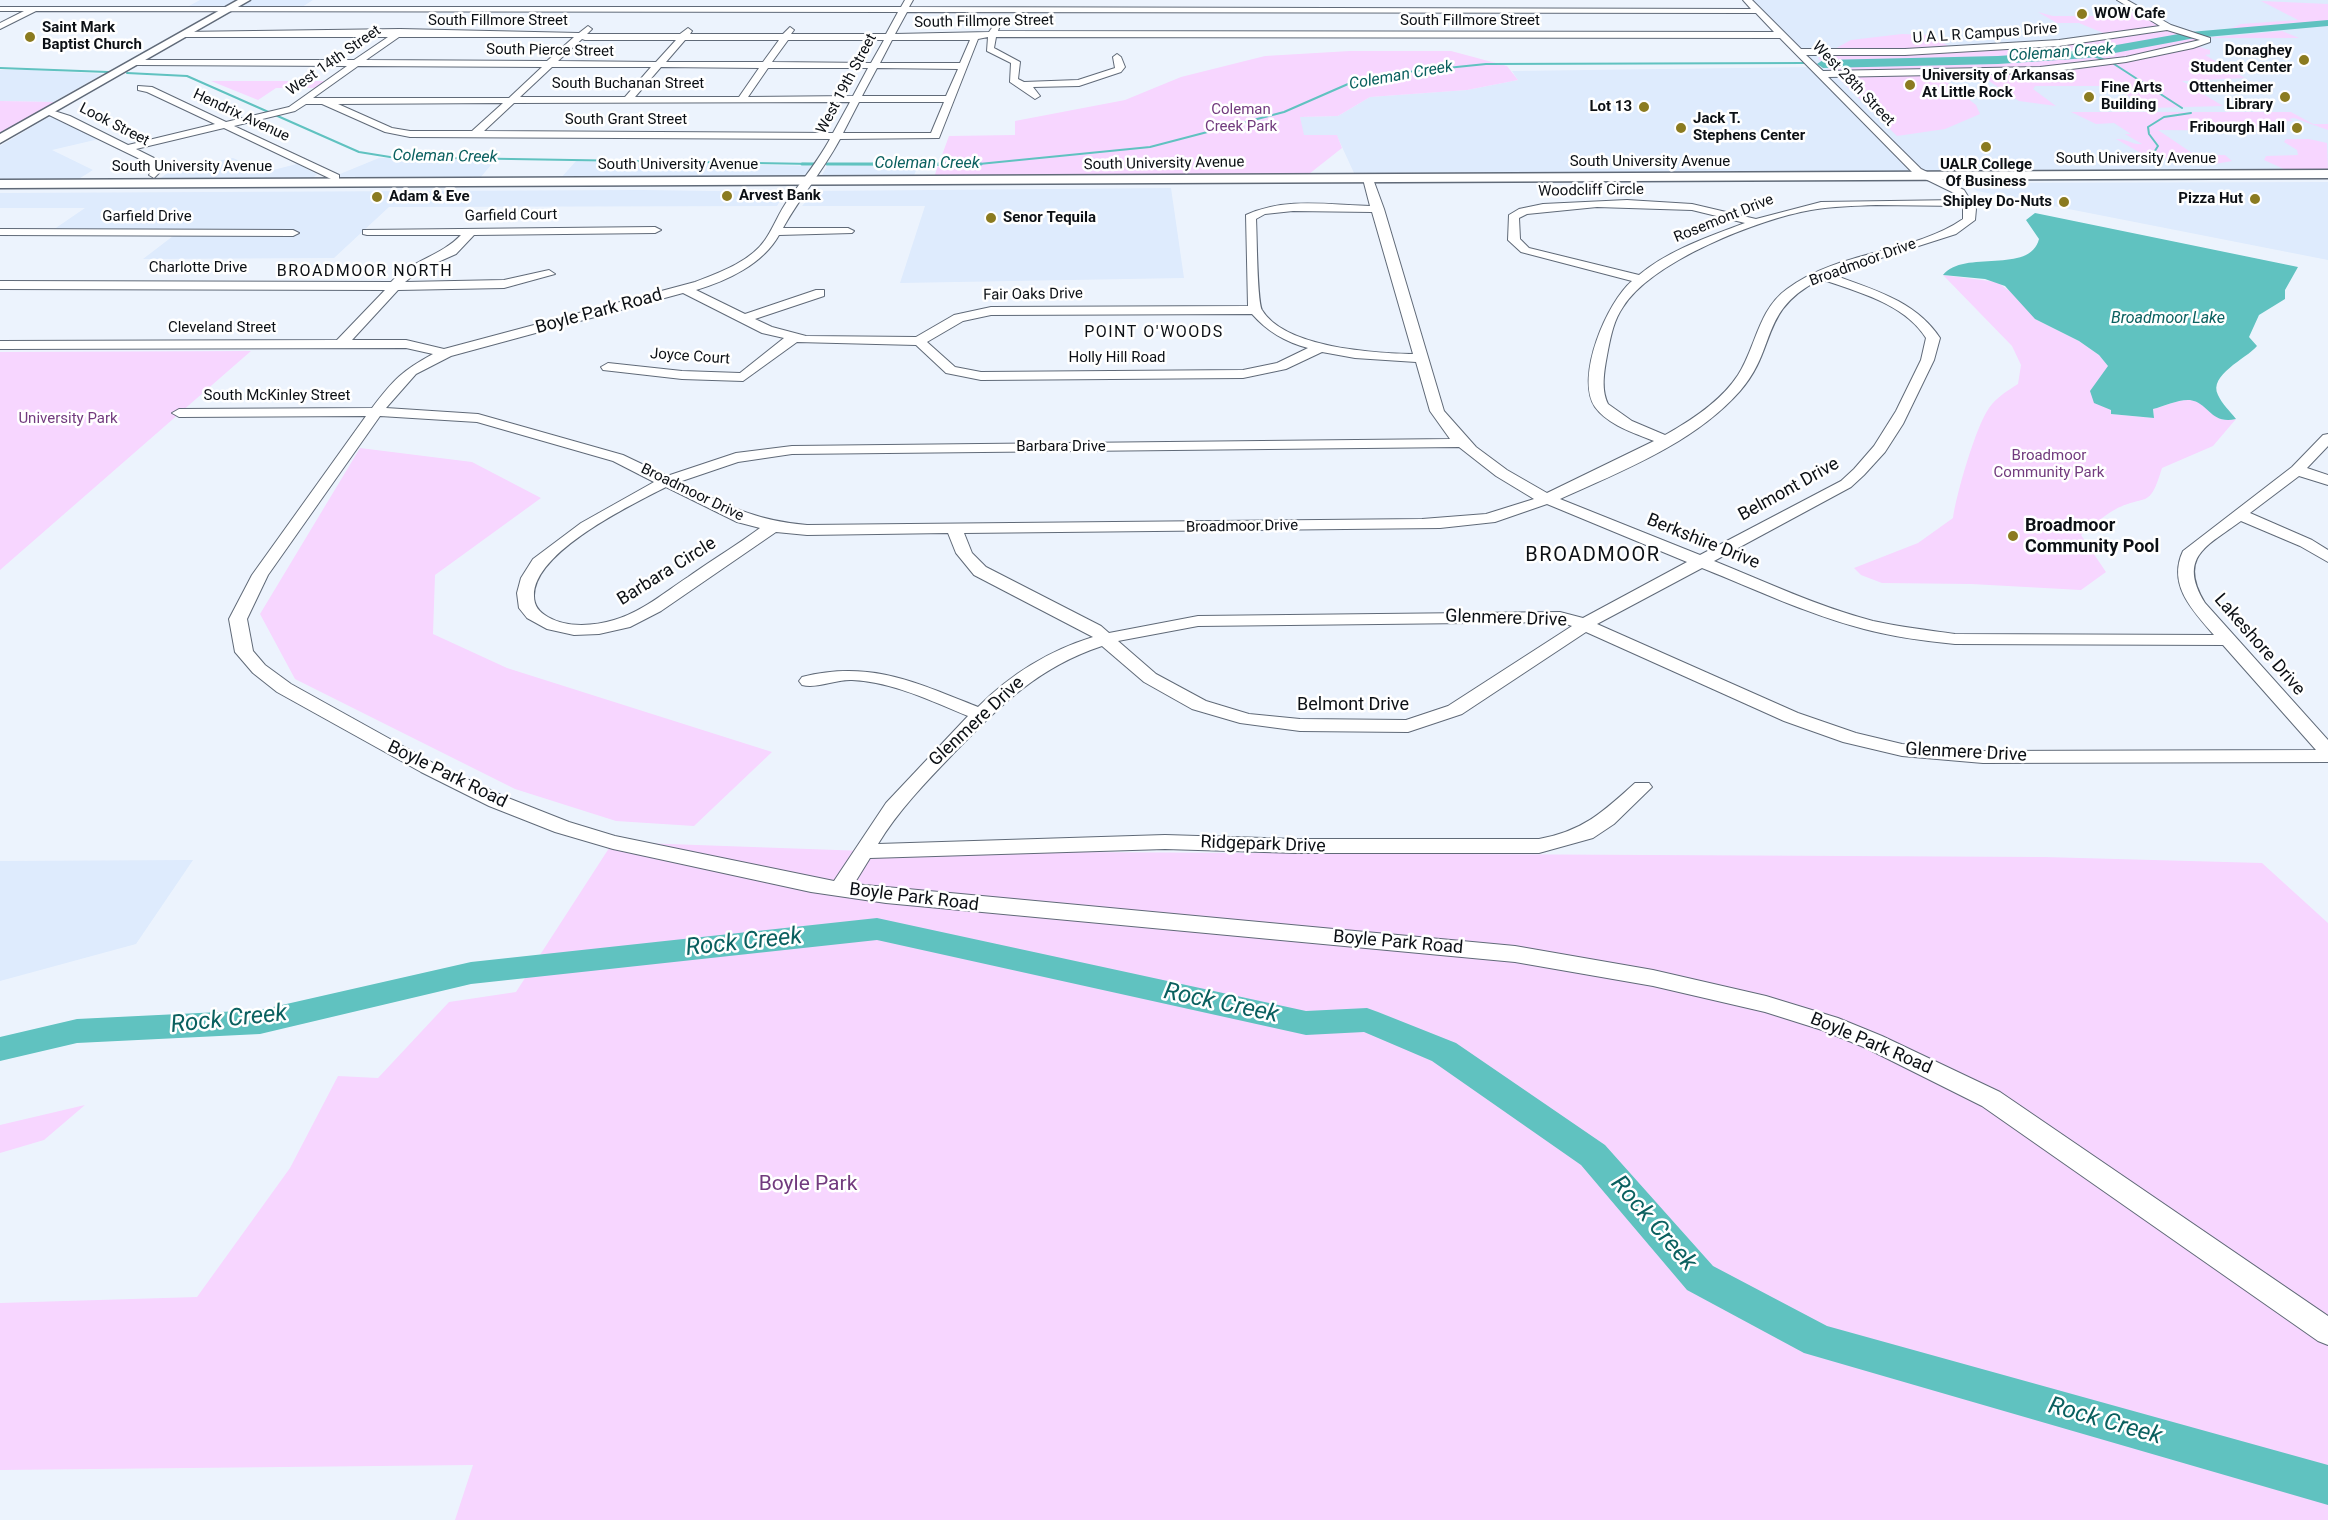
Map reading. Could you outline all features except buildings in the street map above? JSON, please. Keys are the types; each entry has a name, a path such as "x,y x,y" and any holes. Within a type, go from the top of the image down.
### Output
{"main road":[{"path":"0,139 245,0"},
{"name":"South University Avenue","path":"0,190 2328,174"},
{"name":"South University Avenue","path":"1936,178 2328,179"},
{"name":"South University Avenue","path":"0,184 808,184"}],"street":[{"path":"0,26 56,0"},
{"path":"134,9 150,0"},
{"path":"291,34 344,0"},
{"name":"West 14th Street","path":"127,148 269,115 306,101 444,0"},
{"path":"474,135 546,65 561,56 579,36 620,0"},
{"path":"628,99 716,0"},
{"path":"742,99 811,0"},
{"name":"West 19th Street","path":"808,184 909,0"},
{"path":"1005,0 992,38 993,52 1016,62 1013,80 1035,96"},
{"path":"1098,34 1103,0"},
{"path":"1202,0 1204,34"},
{"path":"1296,0 1298,10"},
{"path":"1394,0 1407,35"},
{"path":"1491,0 1511,35"},
{"path":"1588,0 1614,35"},
{"path":"1686,0 1719,35"},
{"name":"West 28th Street","path":"1747,0 1802,52 1916,170 1936,178"},
{"path":"1821,74 1989,73 2089,64 2148,55 2207,40 2168,27 2121,0"},
{"path":"0,9 1758,11"},
{"name":"U A L R Campus Drive","path":"1802,52 1905,52 2059,43 2168,27"},
{"name":"South Fillmore Street","path":"185,34 974,39 1098,34 1783,35"},
{"path":"950,99 974,39"},
{"path":"1022,85 1083,82 1118,70 1120,67 1117,57 1127,52"},
{"name":"South Pierce Street","path":"136,62 537,62 546,65 963,66"},
{"name":"Hendrix Avenue","path":"141,88 149,89 225,125 326,176"},
{"name":"South Buchanan Street","path":"306,101 950,99"},
{"name":"South Grant Street","path":"324,101 399,133 935,136 950,99"},
{"name":"Look Street","path":"48,112 61,115 153,163 157,170 154,175"},
{"path":"1936,178 1960,192 1967,203"},
{"name":"Berkshire Drive","path":"1370,181 1437,411 1445,424 1463,443 1526,488 1547,499 1698,561 1836,615 1914,634 1984,640 2229,640"},
{"name":"Boyle Park Road","path":"808,184 792,202 765,248 746,263 686,289 441,354 403,378 376,412 260,575 238,619 244,652 259,669 284,688 369,737 496,801 562,826 690,860 840,889 974,905 1515,954 1653,978 1766,1004 1830,1024 1874,1042 1991,1099 2328,1332"},
{"name":"Rosemont Drive","path":"1666,441 1621,420 1604,409 1598,400 1602,340 1607,323 1622,298 1639,279 1687,250 1796,209 1821,205 1967,203"},
{"name":"Broadmoor Drive","path":"376,412 443,414 501,423 618,458 727,513 774,527 807,530 955,530 1434,524 1496,516 1547,499 1666,441 1707,415 1737,386 1754,360 1765,324 1778,303 1798,286 1821,275 1957,229 1970,218 1971,208 1967,203"},
{"name":"Woodcliff Circle","path":"1639,279 1525,250 1514,240 1513,217 1522,210 1544,205 1667,205 1704,209 1755,223"},
{"path":"1378,209 1278,208 1262,211 1250,217 1255,310 1276,331 1321,347 1421,358"},
{"name":"Garfield Court","path":"367,232 655,230"},
{"path":"776,232 848,231"},
{"name":"Garfield Drive","path":"0,232 294,233"},
{"path":"341,344 396,284 416,267 452,250 470,232"},
{"name":"Charlotte Drive","path":"0,285 396,284 478,286 504,284 549,274"},
{"name":"Belmont Drive","path":"955,530 964,553 981,571 998,582 1095,630 1162,687 1210,709 1266,722 1391,728 1424,723 1455,710 1584,624 1698,561 1846,484 1880,452 1896,429 1930,356 1933,348 1931,334 1912,315 1879,297 1821,275"},
{"path":"686,289 767,330 792,339 919,341"},
{"path":"745,318 820,293"},
{"name":"Fair Oaks Drive","path":"919,341 959,318 991,311 1255,310"},
{"name":"Joyce Court","path":"608,367 682,375 743,377 792,339"},
{"name":"Holly Hill Road","path":"919,341 951,370 981,376 1243,374 1281,366 1321,347"},
{"path":"399,344 487,342"},
{"path":"399,344 409,357 403,378"},
{"name":"Cleveland Street","path":"0,345 399,344 438,351 441,354"},
{"name":"South McKinley Street","path":"179,413 376,412"},
{"name":"Lakeshore Drive","path":"2328,438 2297,470 2191,551 2185,570 2187,585 2195,601 2328,754"},
{"name":"Barbara Drive","path":"664,482 720,460 769,450 1463,443"},
{"path":"2297,470 2328,480"},
{"name":"Barbara Circle","path":"664,482 608,513 542,560 533,570 525,591 526,604 531,613 545,623 574,630 596,629 625,623 656,606 774,527"},
{"path":"2241,515 2306,543 2328,557"},
{"name":"Glenmere Drive","path":"840,889 886,815 980,714 1006,690 1041,666 1105,639 1153,627 1218,619 1553,616 1584,624 1791,717 1850,738 1902,750 1983,757 2328,754"},
{"path":"808,681 825,675 847,674 888,681 980,714"},
{"name":"Ridgepark Drive","path":"865,851 1165,842 1297,846 1539,846 1578,838 1595,830 1642,787"}],"shaded area":[{"path":"200,0 313,0 302,7 187,7"},
{"name":"University of Arkansas At Little Rock","path":"1748,0 2328,0 2328,170 1354,173 1337,136 1303,135 1300,117 1338,116 1370,97 1467,90 1518,80 1512,71 1814,67"},
{"path":"0,70 103,74 53,102 0,101"},
{"path":"59,116 99,139 52,150 93,170 77,180 0,181 0,146 47,118"},
{"path":"233,158 265,172 297,164 317,174 312,179 158,180 173,169"},
{"path":"379,158 496,159 480,178 337,179 340,174"},
{"path":"576,161 816,166 810,176 801,178 560,179"},
{"path":"827,166 918,166 912,180 820,179"},
{"path":"2328,182 2328,260 1977,191 1968,183"},
{"path":"1171,188 1184,278 900,283 925,206 802,206 815,191"},
{"path":"640,190 785,192 777,206 389,207 334,258 143,259 177,233 50,232 85,208 0,208 0,193"},
{"path":"193,860 136,944 0,981 0,861"}],"green space":[{"path":"2261,1 2328,4 2328,26 2239,32 2227,30 2241,24 2298,20"},
{"path":"2038,12 2053,16 2101,16 2134,12 2159,26 2108,35 2079,23 2057,23"},
{"path":"2164,29 2201,40 2195,46 2210,50 2210,54 2205,55 2245,78 2182,81 2223,106 2150,108 2111,86 2035,86 2033,89 2056,106 2019,101 1977,73 1937,74 1976,105 1980,114 1945,129 1897,136 1818,58 1851,40 1902,34 1929,35 1952,48 2015,46"},
{"path":"2282,31 2299,38 2207,38"},
{"name":"Coleman Creek Park","path":"1350,51 1451,51 1507,66 1518,80 1467,90 1370,97 1338,116 1300,117 1304,135 1337,135 1342,148 1309,174 934,177 949,136 1015,135 1015,121 1125,100 1181,77 1265,56"},
{"path":"211,81 327,81 316,88 276,88 258,100"},
{"path":"0,101 53,102 55,102 0,133"},
{"path":"2071,112 2291,112 2313,124 2328,124 2328,130 2294,118 2289,119 2293,121 2260,122 2266,126 2251,131 2158,130 2195,155 2225,155 2232,161 2215,164 2146,156 2116,139 2142,144 2125,134 2131,134 2114,123 2096,124"},
{"path":"2286,139 2309,139 2327,143 2328,170 2286,170 2264,160 2266,156 2298,155 2297,150 2284,142"},
{"name":"Broadmoor Community Park","path":"1943,275 1997,282 2025,302 2035,319 2079,341 2099,355 2108,366 2111,414 2154,418 2153,409 2190,400 2202,405 2221,419 2236,419 2213,446 2162,468 2154,490 2146,499 2126,504 2081,535 2106,572 2081,590 1971,584 1882,583 1861,575 1854,568 1918,543 1953,518 1967,461 1984,417 1995,401 2018,384 2021,365 2012,346"},
{"name":"University Park","path":"251,351 0,570 0,352"},
{"path":"360,448 472,462 541,498 435,575 433,634 507,668 772,752 694,826 616,821 515,789 295,679 260,614"},
{"name":"Boyle Park","path":"613,842 865,851 2044,857 2262,863 2328,923 2328,1520 455,1520 473,1465 0,1470 0,1303 197,1297 290,1168 338,1076 378,1078 449,1002 516,992"},
{"path":"85,1105 44,1140 0,1153 0,1125"}],"water":[{"name":"Broadmoor Lake","path":"2035,213 2298,267 2285,290 2285,299 2259,315 2249,337 2257,346 2223,374 2218,381 2216,388 2218,395 2236,419 2221,419 2202,405 2190,400 2153,409 2154,418 2111,414 2111,410 2094,403 2090,391 2108,366 2099,355 2079,341 2035,319 2005,286 1985,279 1943,275 1953,267 1966,263 2010,259 2023,256 2033,250 2039,239 2026,220"}],"waterway":[{"name":"Coleman Creek","path":"2198,35 2328,23"},
{"name":"Coleman Creek","path":"1823,64 1998,60 2088,54 2190,36"},
{"path":"2088,54 2105,60"},
{"name":"Coleman Creek","path":"979,164 1150,147 1284,112 1348,84 1388,74 1486,64 1805,63"},
{"path":"2114,64 2182,108"},
{"name":"Coleman Creek","path":"0,68 108,72"},
{"name":"Coleman Creek","path":"127,73 187,76 359,152 390,157 815,164 802,164"},
{"path":"2151,157 2158,146 2149,134 2148,127 2164,117 2191,113"},
{"name":"Coleman Creek","path":"827,164 979,164 969,165 827,164"},
{"name":"Rock Creek","path":"0,1049 77,1031 260,1022 471,973 877,929 1306,1023 1367,1020 1444,1052 1593,1155 1700,1278 1818,1341 2328,1485"}],"place":[{"name":"WOW Cafe","path":"2082,14"},
{"name":"Saint Mark Baptist Church","path":"30,37"},
{"name":"Donaghey Student Center","path":"2304,60"},
{"name":"University of Arkansas At Little Rock","path":"1910,85"},
{"name":"Fine Arts Building","path":"2089,97"},
{"name":"Ottenheimer Library","path":"2285,97"},
{"name":"Lot 13","path":"1644,107"},
{"name":"Jack T. Stephens Center","path":"1681,128"},
{"name":"Fribourgh Hall","path":"2297,128"},
{"name":"UALR College Of Business","path":"1986,147"},
{"name":"Arvest Bank","path":"727,196"},
{"name":"Adam & Eve","path":"377,197"},
{"name":"Pizza Hut","path":"2255,199"},
{"name":"Shipley Do-Nuts","path":"2064,202"},
{"name":"Senor Tequila","path":"991,218"},
{"name":"Broadmoor Community Pool","path":"2013,536"}],"district":[{"name":"BROADMOOR NORTH","path":"365,272"},
{"name":"POINT O'WOODS","path":"1154,333"},
{"name":"BROADMOOR","path":"1593,556"}]}
